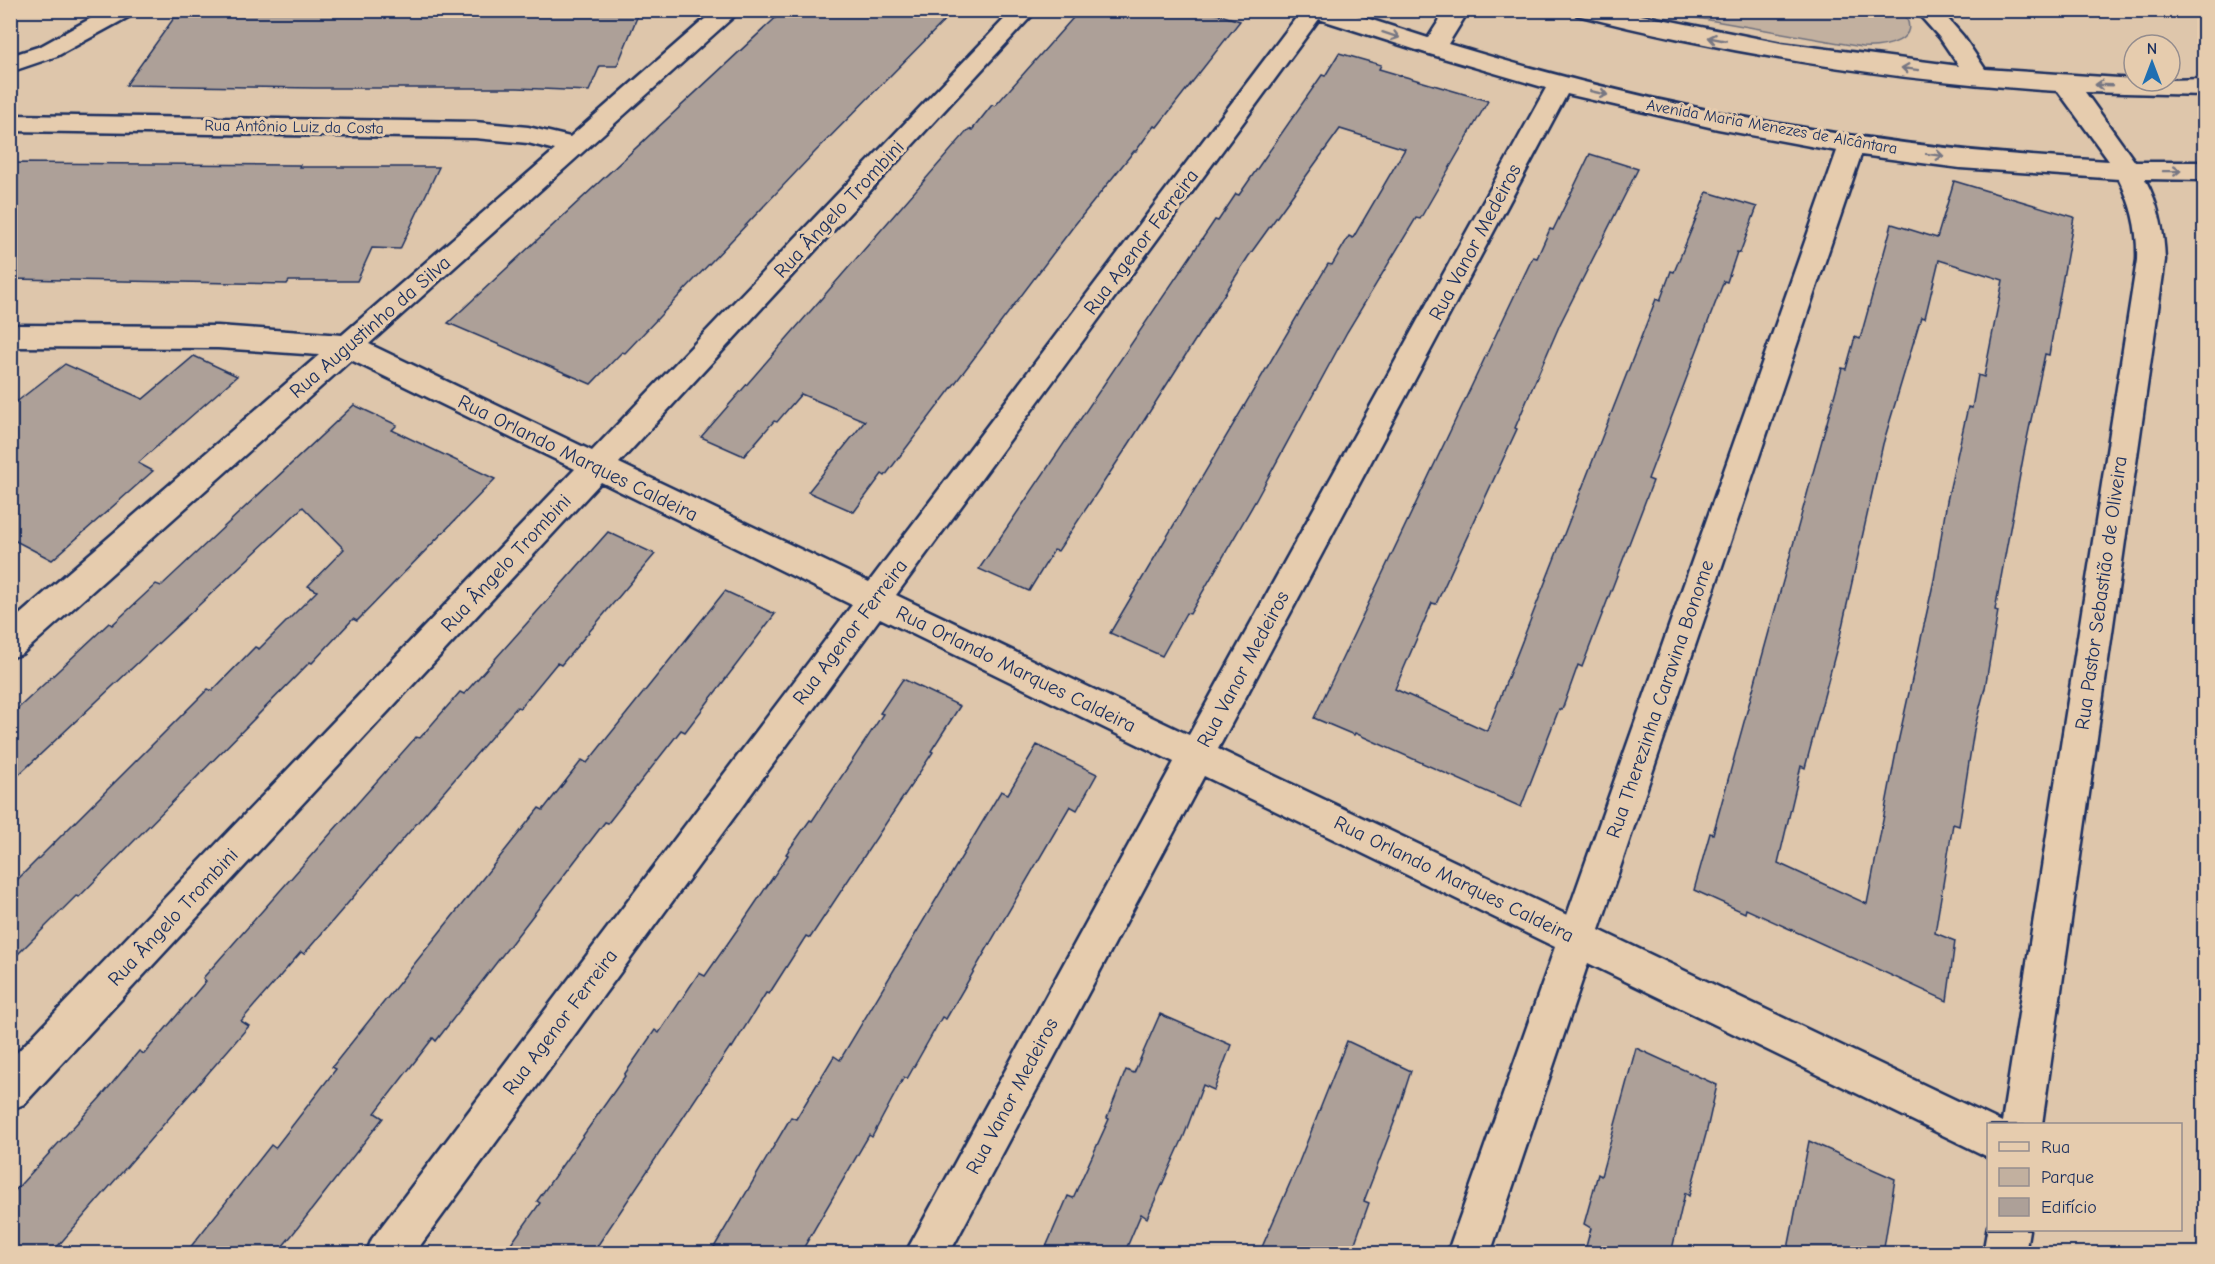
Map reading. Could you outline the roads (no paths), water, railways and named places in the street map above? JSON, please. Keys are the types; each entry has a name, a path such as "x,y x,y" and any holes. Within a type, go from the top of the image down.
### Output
{"street":[{"path":"10,65 49,51 124,10"},
{"name":"Rua Augustinho da Silva","path":"10,644 730,10"},
{"name":"Rua Ângelo Trombini","path":"10,1090 1026,10"},
{"name":"Avenida Maria Menezes de Alcântara","path":"1315,10 1434,48 1560,84 1702,118 1852,144 1990,162 2129,172 2205,171"},
{"name":"Rua Agenor Ferreira","path":"387,1254 1315,10"},
{"path":"1434,48 1458,10"},
{"path":"1585,10 1634,23 1802,55 1977,77 2066,84 2205,87"},
{"path":"1926,10 1952,36 1977,77"},
{"name":"Rua Vanor Medeiros","path":"926,1254 1560,84"},
{"name":"Rua Pastor Sebastião de Oliveira","path":"2022,1123 2151,260 2150,230 2142,200 2129,172 2066,84"},
{"name":"Rua Antônio Luiz da Costa","path":"10,123 475,130 528,135 576,147"},
{"name":"Rua Therezinha Caravina Bonome","path":"1468,1254 1852,144"},
{"name":"Rua Orlando Marques Caldeira","path":"10,336 218,337 347,346 1987,1136"},
{"path":"2004,1254 2008,1231"}]}
